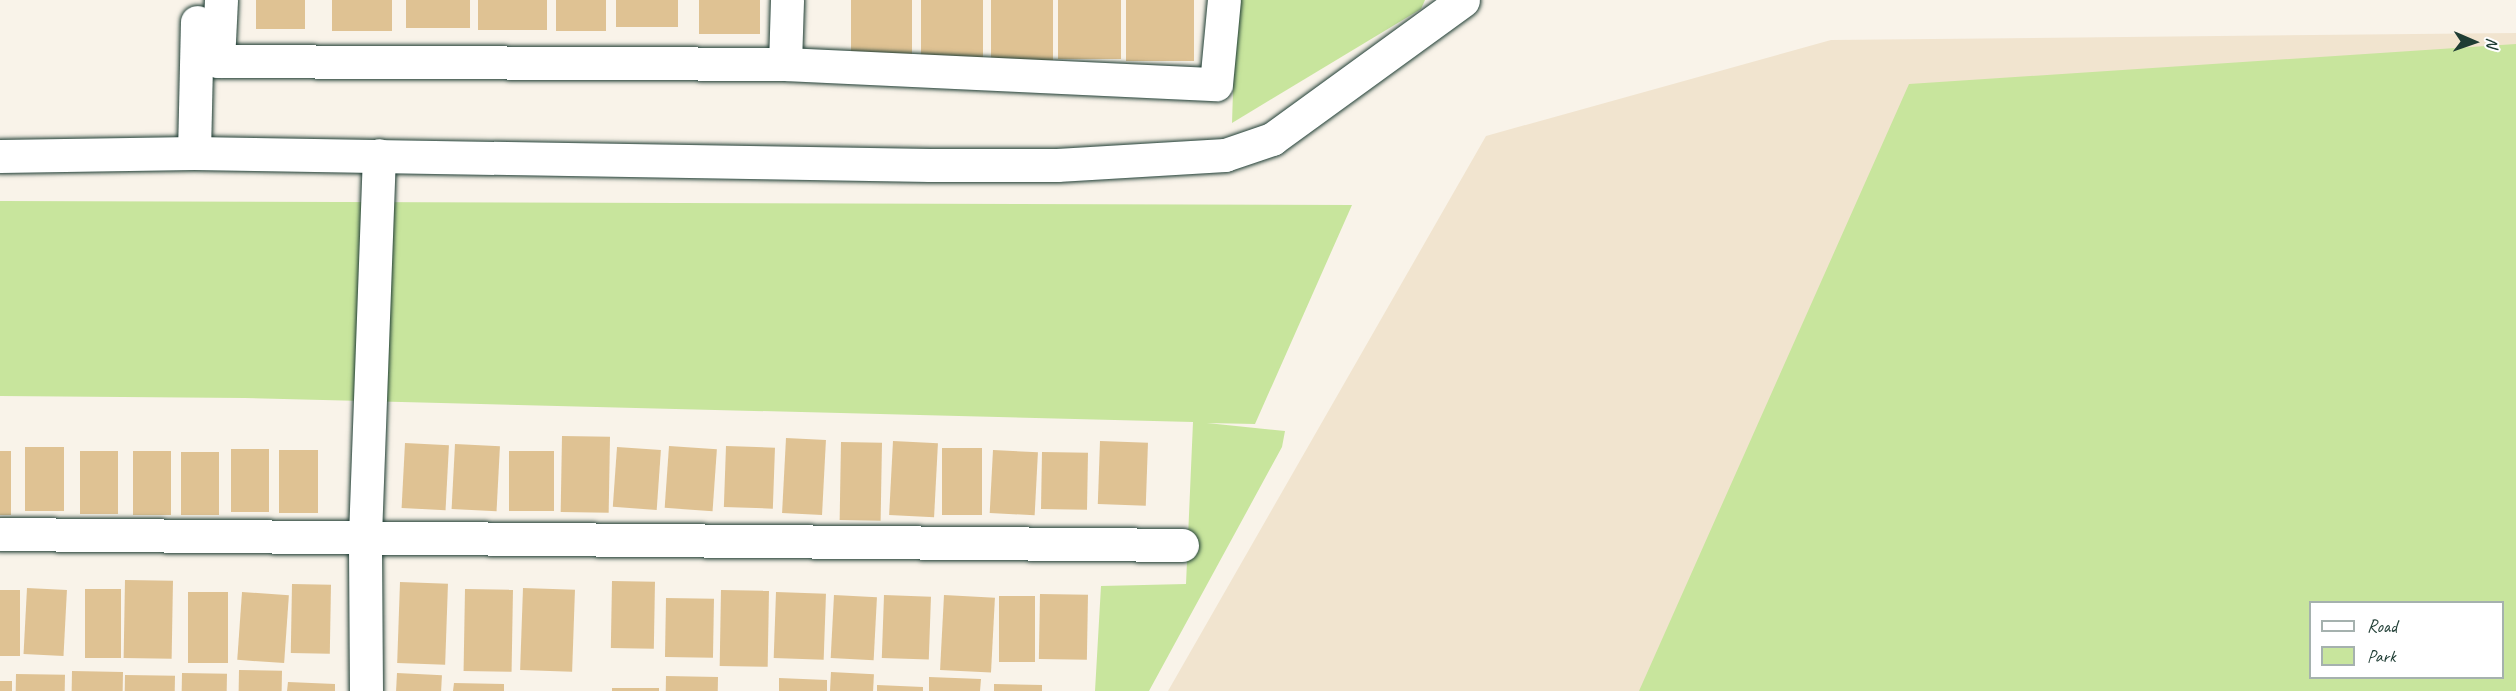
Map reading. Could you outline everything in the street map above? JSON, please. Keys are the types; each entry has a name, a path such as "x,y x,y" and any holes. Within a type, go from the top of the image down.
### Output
{"street":[{"path":"194,153 198,0"},
{"path":"221,0 218,61 785,64 1216,84 1224,0"},
{"path":"785,64 787,0"},
{"path":"0,156 194,153 1057,165 1225,155 1272,139 1463,0"},
{"path":"366,691 365,536 379,155"},
{"path":"0,534 1182,545"}],"shaded area":[{"path":"2516,33 2516,691 1168,691 1486,136 1831,40"}],"green space":[{"path":"1236,0 1425,0 1421,9 1232,123"},
{"path":"2516,44 2516,691 1639,691 1909,84"},
{"path":"0,201 1352,205 1255,424 1207,423 1285,431 1282,447 1149,691 1095,691 1101,586 1186,584 1193,422 245,398 0,396"}],"building":[{"path":"256,0 305,0 305,29 256,29"},
{"path":"332,0 392,0 392,31 332,31"},
{"path":"406,0 470,0 470,28 406,28"},
{"path":"478,0 547,0 547,30 478,30"},
{"path":"556,0 606,0 606,31 556,31"},
{"path":"616,0 678,0 678,27 616,27"},
{"path":"699,0 760,0 760,34 699,34"},
{"path":"851,0 912,0 912,58 851,58"},
{"path":"921,0 983,0 983,58 921,58"},
{"path":"991,0 1053,0 1053,60 991,60"},
{"path":"1058,0 1121,0 1121,59 1058,59"},
{"path":"1126,0 1194,0 1194,61 1126,61"},
{"path":"562,436 610,437 609,513 561,512"},
{"path":"786,438 826,440 822,515 782,513"},
{"path":"893,441 938,443 934,517 889,515"},
{"path":"1100,441 1148,443 1146,506 1098,504"},
{"path":"841,442 882,443 881,521 840,520"},
{"path":"405,443 449,445 446,510 402,508"},
{"path":"455,444 500,446 497,511 452,509"},
{"path":"669,446 717,449 713,511 665,508"},
{"path":"726,446 775,448 773,509 724,507"},
{"path":"25,447 64,447 64,511 25,511"},
{"path":"617,447 661,450 657,510 613,507"},
{"path":"942,448 982,448 982,515 942,515"},
{"path":"231,449 269,449 269,512 231,512"},
{"path":"279,450 318,450 318,513 279,513"},
{"path":"993,450 1038,452 1035,515 990,513"},
{"path":"0,451 11,451 11,515 0,515"},
{"path":"80,451 118,451 118,514 80,514"},
{"path":"133,451 171,451 171,515 133,515"},
{"path":"509,451 554,451 554,511 509,511"},
{"path":"181,452 219,452 219,515 181,515"},
{"path":"1042,452 1088,453 1087,510 1041,509"},
{"path":"125,580 173,581 172,659 124,658"},
{"path":"612,581 655,582 654,649 611,648"},
{"path":"400,582 448,584 445,665 397,663"},
{"path":"292,584 331,585 330,654 291,653"},
{"path":"27,588 67,590 63,656 24,654"},
{"path":"523,588 575,590 572,672 520,670"},
{"path":"85,589 121,589 121,658 85,658"},
{"path":"465,589 513,590 512,672 464,671"},
{"path":"0,590 20,590 20,656 0,656"},
{"path":"721,590 769,591 768,667 720,666"},
{"path":"188,592 228,592 228,663 188,663"},
{"path":"242,592 289,595 284,663 237,660"},
{"path":"776,592 826,594 824,660 774,658"},
{"path":"1040,594 1088,595 1087,660 1039,659"},
{"path":"834,595 877,597 874,660 831,658"},
{"path":"884,595 931,597 929,660 882,658"},
{"path":"944,595 995,598 991,673 940,670"},
{"path":"999,596 1035,596 1035,662 999,662"},
{"path":"666,598 714,599 713,658 665,657"},
{"path":"239,670 282,671 282,691 239,691"},
{"path":"72,671 123,672 123,691 72,691"},
{"path":"831,672 874,674 873,691 830,691"},
{"path":"182,673 227,674 227,691 182,691"},
{"path":"397,673 442,675 441,691 396,691"},
{"path":"16,674 65,675 65,691 16,691"},
{"path":"125,675 175,676 175,691 125,691"},
{"path":"666,676 718,677 718,691 666,691"},
{"path":"929,677 981,679 980,691 929,691"},
{"path":"779,678 827,680 827,691 779,691"},
{"path":"0,681 12,681 12,691 0,691"},
{"path":"288,682 335,684 335,691 287,691"},
{"path":"454,683 504,684 504,691 453,691"},
{"path":"994,684 1042,685 1042,691 994,691"},
{"path":"877,685 923,687 923,691 877,691"},
{"path":"612,688 659,688 659,691 612,691"}]}
